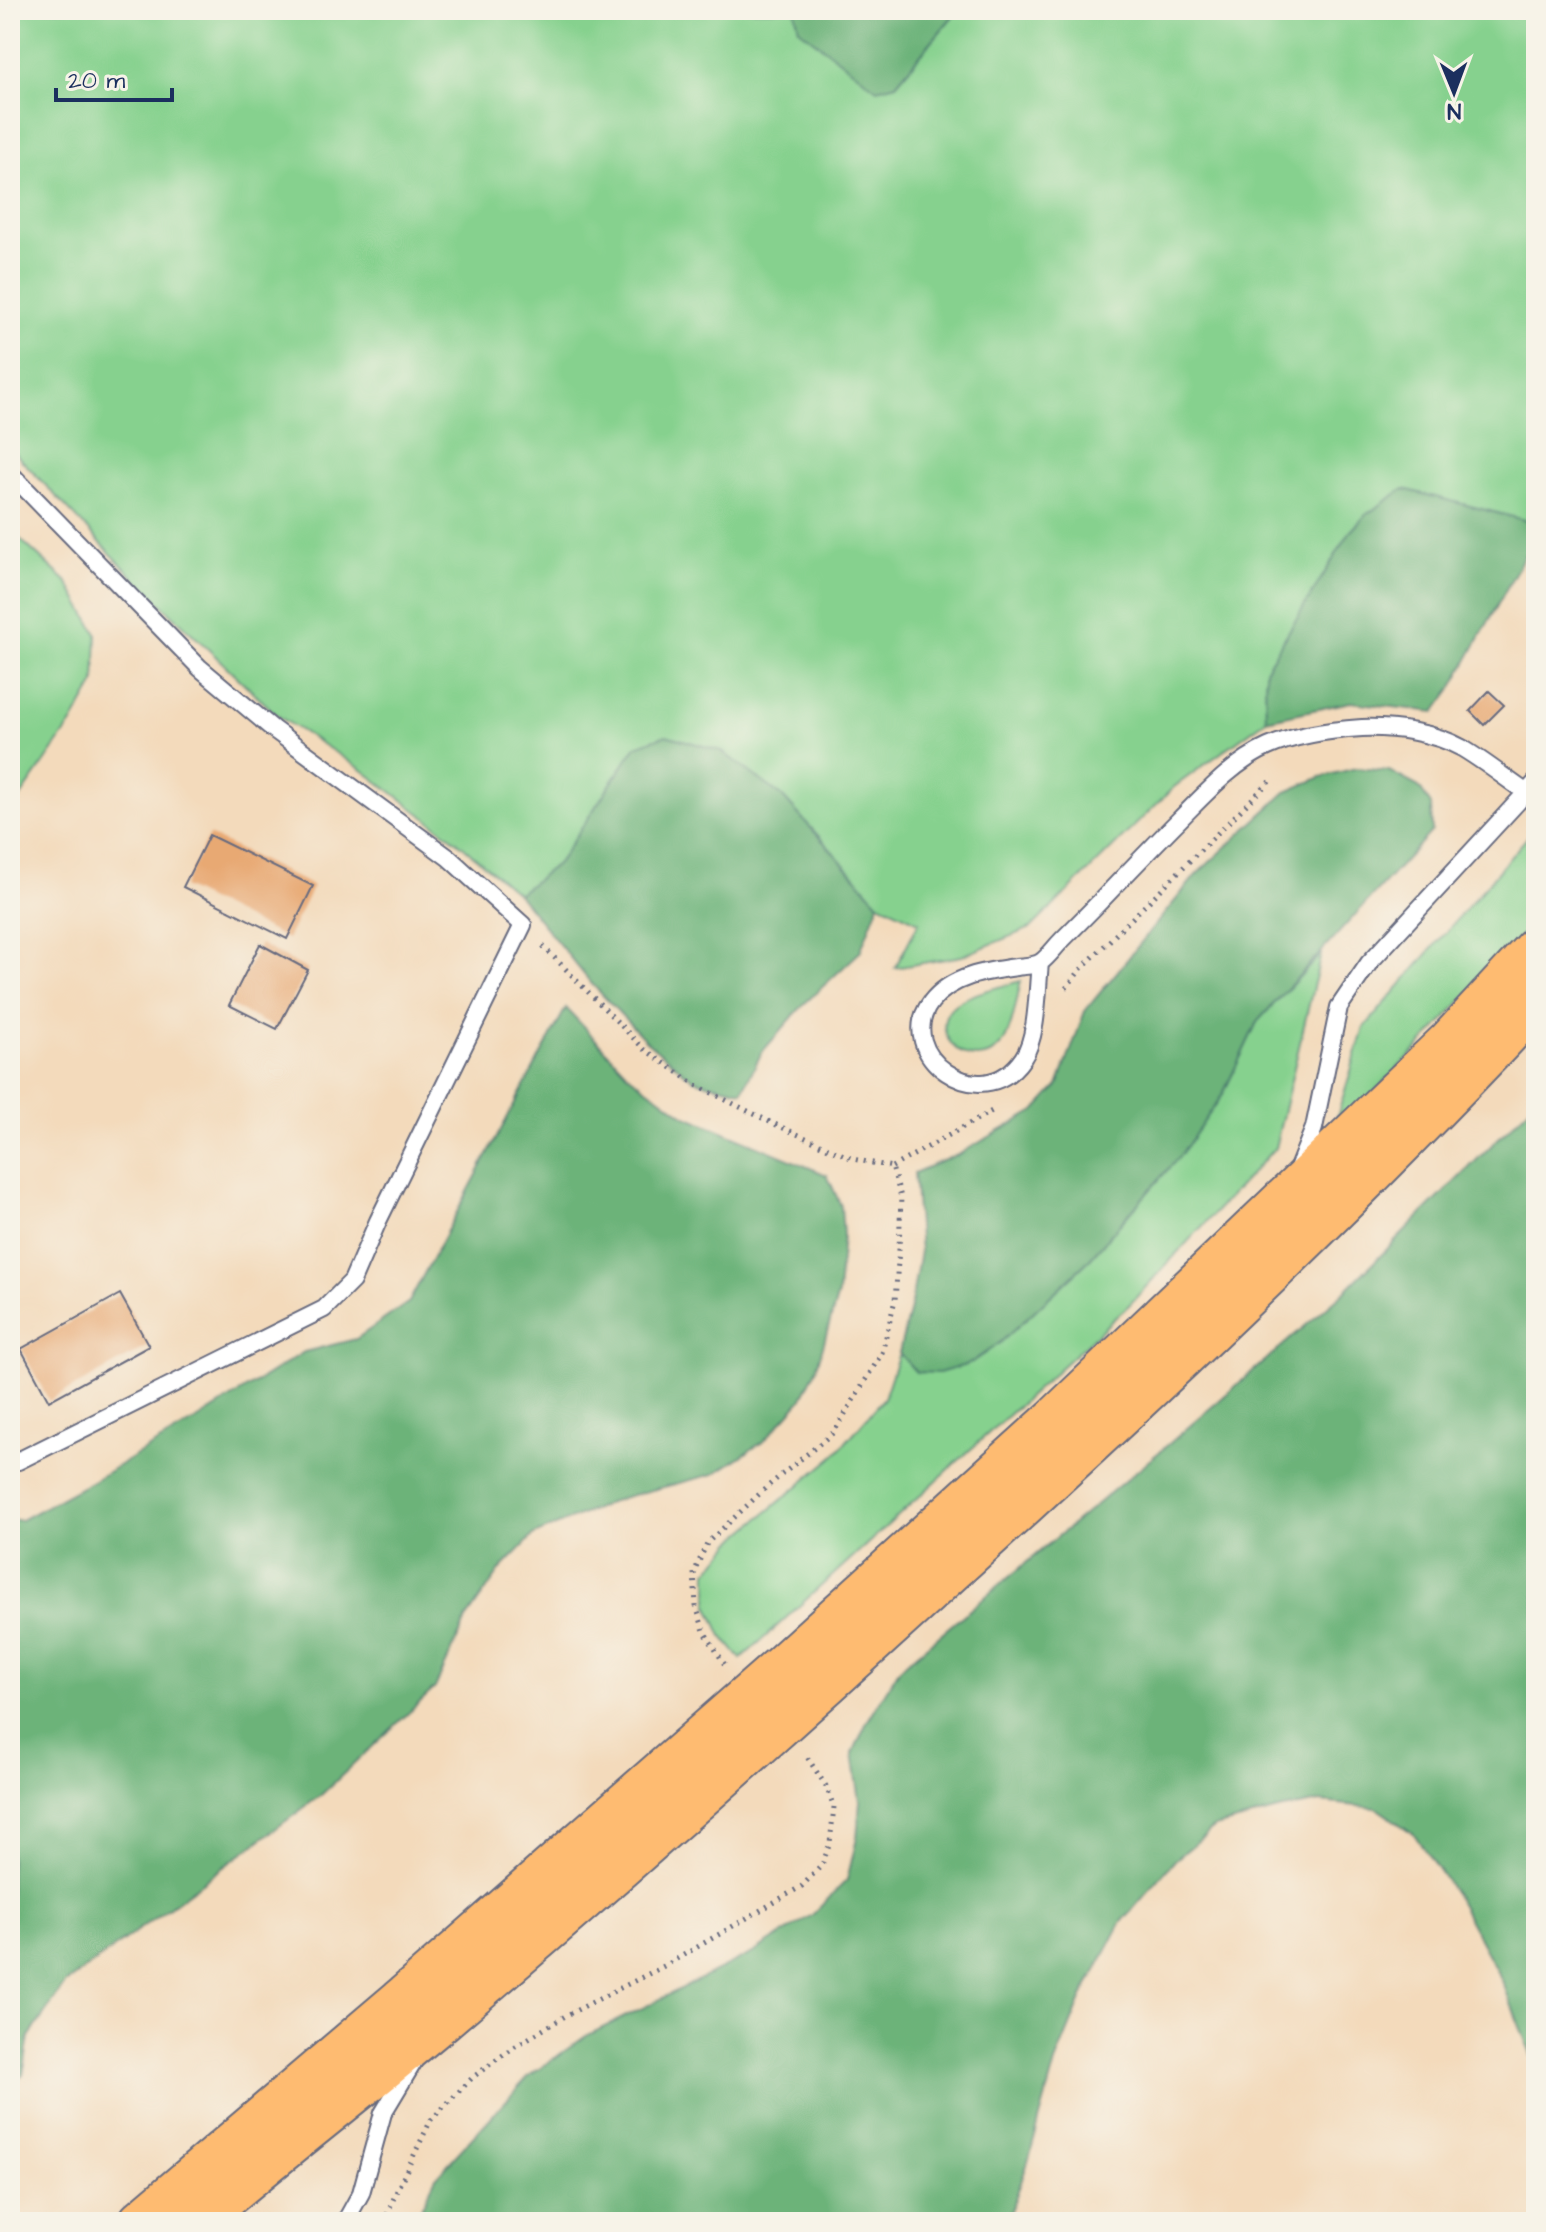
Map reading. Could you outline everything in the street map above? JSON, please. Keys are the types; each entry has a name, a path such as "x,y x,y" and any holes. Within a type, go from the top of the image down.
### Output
{"highway":[{"path":"141,2222 408,1995 781,1668 1055,1420 1450,1042 1536,949"},
{"path":"194,2222 553,1925 1082,1452 1307,1238 1536,1002"}],"lane":[{"path":"10,473 200,668 273,729 449,858 523,925 378,1221 352,1281 324,1309 18,1461"},
{"path":"1040,963 1031,1040 1023,1058 1009,1072 991,1081 972,1083 950,1077 936,1064 925,1046 922,1028 925,1009 940,990 966,977 1040,963 1195,804 1231,770 1267,747 1334,730 1381,728 1424,734 1460,747 1531,787 1369,963 1339,1007 1314,1128 1302,1161 1279,1206"},
{"path":"345,2222 361,2193 383,2113 437,2023"}],"path":[{"path":"1063,996 1082,968 1280,772"},
{"path":"523,925 644,1049 698,1086 853,1159 892,1167 1000,1107"},
{"path":"725,1666 704,1631 696,1606 694,1573 707,1543 768,1486 834,1432 882,1353 895,1300 899,1249 901,1197 892,1167"},
{"path":"384,2222 431,2120 473,2077 514,2047 567,2015 668,1964 802,1886 822,1865 830,1843 834,1807 826,1786 803,1751"}],"green space":[{"path":"10,10 795,10 800,29 896,84 958,10 1536,10 1536,523 1404,489 1367,514 1350,532 1265,670 1266,720 1174,787 1031,928 962,956 895,968 919,922 879,903 782,796 636,746 559,862 518,894 458,842 361,769 278,716 137,581 10,448"},
{"path":"795,10 958,10 896,84 877,89 799,29"},
{"path":"1404,489 1536,523 1536,543 1524,556 1453,687 1435,712 1351,702 1266,720 1265,670 1350,532 1367,514"},
{"path":"10,530 68,583 97,634 95,683 72,723 10,812"},
{"path":"666,735 721,751 782,796 879,903 860,952 804,1004 762,1052 742,1091 694,1080 646,1041 591,983 518,894 559,862 636,746"},
{"path":"1356,768 1389,771 1419,787 1431,805 1432,831 1257,1022 1223,1094 1183,1152 1086,1263 1001,1342 969,1364 939,1373 916,1372 899,1353 920,1251 914,1173 959,1154 1035,1111 1058,1086 1085,1011 1197,874 1286,792 1321,777"},
{"path":"1536,827 1536,921 1348,1118 1336,1120 1364,1028"},
{"path":"1321,954 1275,1148 1129,1305 741,1659 722,1636 708,1605 708,1571 736,1538 834,1456 884,1398 899,1353 916,1372 1001,1342 1086,1263 1183,1152 1223,1094 1257,1022"},
{"path":"1021,981 1011,1024 1001,1045 990,1054 977,1057 966,1055 956,1048 948,1039 945,1029 945,1017 952,1007 975,994"},
{"path":"566,1008 628,1074 684,1115 827,1175 841,1206 843,1235 838,1294 816,1370 801,1400 764,1441 714,1474 621,1498 534,1535 501,1569 467,1618 435,1688 321,1795 65,1984 29,2037 23,2075 10,2086 10,1520 21,1520 89,1483 304,1352 356,1339 409,1302"},
{"path":"1536,1101 1536,2068 1503,1983 1454,1893 1414,1834 1376,1808 1320,1802 1215,1827 1175,1860 1121,1923 1081,1999 1055,2063 1028,2162 1007,2222 414,2222 436,2177 529,2076 586,2036 753,1953 812,1915 847,1880 857,1838 860,1801 853,1753 867,1722 900,1668 1170,1443 1341,1295"}],"building":[{"path":"1489,691 1504,705 1484,725 1470,711"},
{"path":"209,835 313,886 287,939 183,887"},
{"path":"260,944 308,970 277,1029 229,1005"},
{"path":"120,1294 149,1346 49,1401 21,1349"}]}
